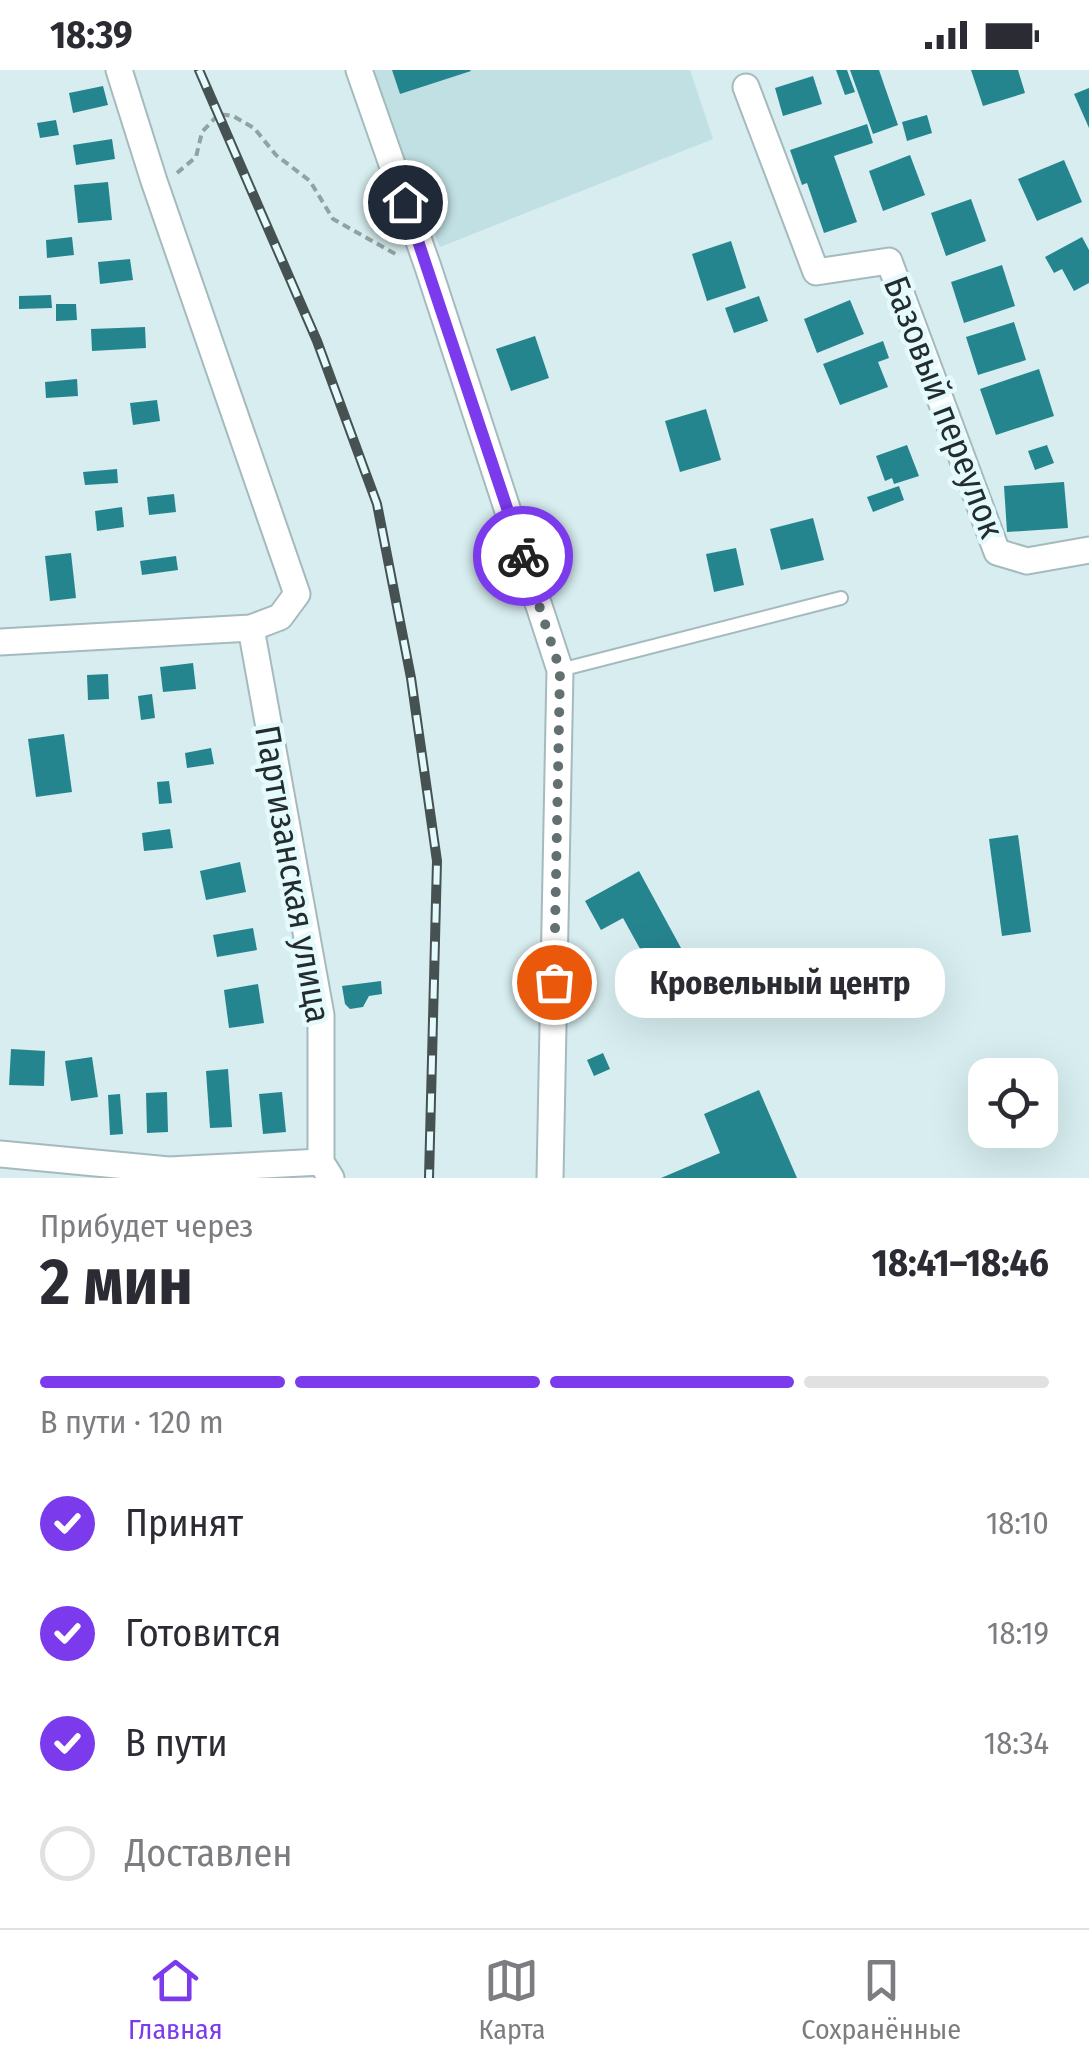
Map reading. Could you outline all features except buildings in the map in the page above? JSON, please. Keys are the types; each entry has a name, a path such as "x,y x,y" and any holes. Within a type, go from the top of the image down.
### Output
{"street":[{"path":"0,642 251,628 280,616 298,594 119,70"},
{"path":"359,70 560,670 550,1178"},
{"name":"Базовый переулок","path":"746,88 816,272 889,261 997,552 1027,560 1089,550"},
{"name":"Партизанская улица","path":"251,628 321,1015 326,1170"},
{"path":"0,1154 168,1170 326,1170"}],"lane":[{"path":"560,670 841,598"}],"path":[{"path":"154,181 180,172 196,157 202,132 220,114 233,116 254,128 276,155 310,181 333,219 399,256 428,267"}],"shaded area":[{"path":"366,70 690,70 713,139 440,247"}],"railway":[{"path":"199,70 317,341 377,504 411,678 437,861 429,1178"}],"way so far":[{"path":"523,556 560,670 554,982"}],"place":[{"name":"Кровельный центр","path":"554,982"}],"route":[{"path":"405,202 523,556"}]}
